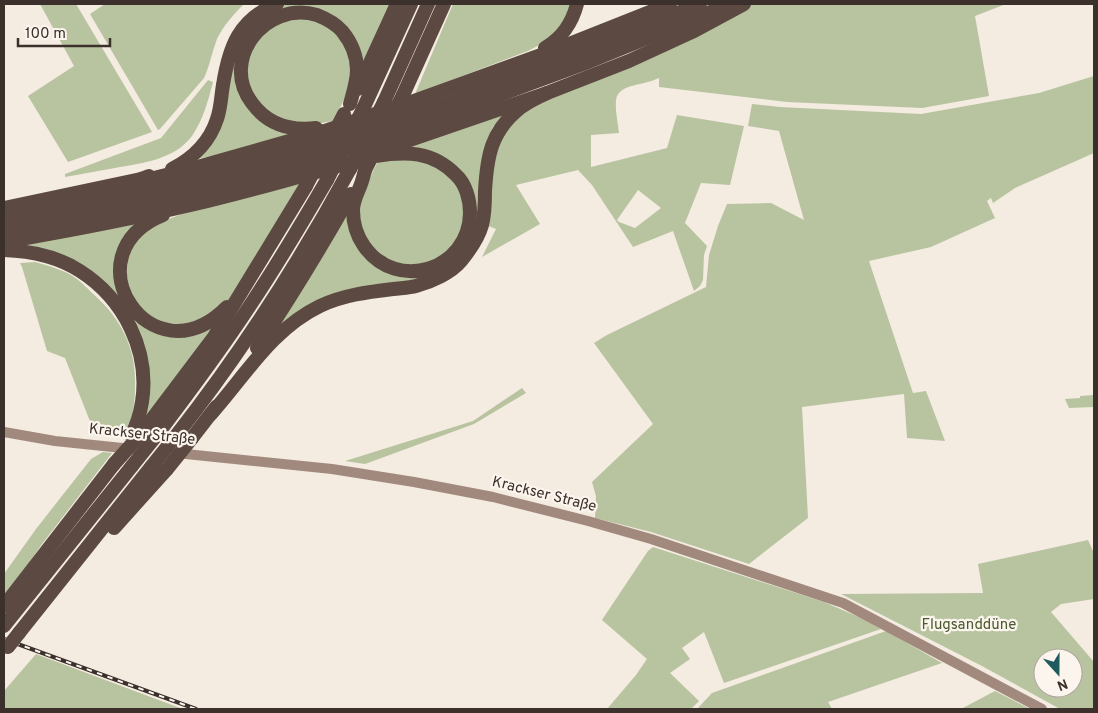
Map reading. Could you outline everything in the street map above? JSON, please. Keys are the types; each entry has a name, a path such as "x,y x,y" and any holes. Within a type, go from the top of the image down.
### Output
{"highway":[{"path":"4,208 141,179 174,168 184,162 201,148 217,120 226,67 233,43 254,18 277,4"},
{"path":"5,617 114,464 214,337 306,186 355,112 365,75 397,4"},
{"path":"5,617 156,436 192,389 249,307 326,180 355,112 411,4"},
{"path":"6,650 175,437 266,311 302,254 346,167 384,102 428,4"},
{"path":"211,414 275,320 328,235 403,95 444,4"},
{"path":"526,60 554,43 563,34 571,23 577,4"},
{"path":"355,112 356,60 348,38 333,23 313,13 290,12 266,21 256,31 249,41 241,61 242,82 249,100 263,116 282,126 292,129 306,129 324,127 355,112 445,90 549,52 670,4"},
{"path":"4,218 162,187 256,164 321,145 448,103 579,54 700,4"},
{"path":"4,231 68,220 161,200 249,178 392,135 582,64 730,4"},
{"path":"4,242 73,230 194,204 346,167 547,93 629,60 721,18 744,4"},
{"path":"50,595 63,588 111,530 167,469 248,368 270,343 289,326 309,311 335,300 416,286 431,281 460,263 478,237 482,225 487,166 490,149 497,133 521,107 547,93"},
{"path":"141,179 150,179 221,161 310,136 355,112"},
{"path":"346,167 375,156 406,153 431,157 452,170 464,186 469,198 470,210 468,230 456,252 446,261 436,266 412,272 390,268 379,262 360,241 354,220 353,208 364,170"},
{"path":"194,204 155,218 135,233 128,241 121,260 120,271 126,299 144,320 154,326 175,331 198,327 218,316 243,290"},
{"path":"4,250 45,255 64,262 80,271 101,288 123,314 133,332 143,369 143,392 136,435"}],"street":[{"name":"Krackser Straße","path":"4,432 55,441 332,469 493,497 588,521 651,539 843,603 1042,709"}],"green space":[{"path":"40,4 76,4 152,132 68,162 28,96 74,66"},
{"path":"105,4 244,4 219,34 204,78 158,130 90,14"},
{"path":"289,4 391,4 363,63 350,34 336,18 320,10 296,8 284,10 273,14 254,27 240,46 237,58 237,79 243,101 258,118 294,135 223,154 196,159 215,135 233,58 244,34 262,16 274,9"},
{"path":"453,4 570,4 560,31 547,41 528,51 415,94"},
{"path":"753,4 1006,4 975,16 989,96 922,108 787,102 659,87 659,78 622,90 617,96 616,104 619,133 591,135 591,167 667,148 677,115 744,126 730,185 701,183 685,223 707,246 704,255 703,280 694,291 673,231 633,247 592,185 578,170 516,185 540,224 482,257 496,229 486,225 497,141 526,108 708,28","holes":["638,190 661,208 635,228 617,220"]},
{"path":"299,16 329,26 346,48 350,59 351,69 348,90 332,121 312,125 280,120 260,106 246,82 247,56 271,24"},
{"path":"1094,76 1094,153 1015,188 993,203 991,198 987,201 995,218 931,247 869,261 913,393 926,391 945,441 907,438 904,394 802,407 808,518 749,564 651,532 595,518 596,496 592,482 653,424 594,343 706,287 709,255 727,204 771,203 804,220 779,131 748,126 752,104 921,114 1039,93"},
{"path":"208,80 213,82 207,103 199,123 185,144 157,159 65,177 65,174 161,138"},
{"path":"506,112 493,127 485,146 476,233 467,183 401,149"},
{"path":"404,156 435,164 456,184 464,200 464,228 448,254 423,266 395,266 365,240 359,217 360,198 379,159"},
{"path":"300,184 229,300 202,320 174,326 146,317 126,289 128,254 137,237 160,222 185,213"},
{"path":"349,210 376,265 439,271 419,279 361,289 274,331"},
{"path":"145,219 116,259 147,328 217,322 140,428 148,379 108,289 18,245"},
{"path":"35,262 62,271 77,279 111,312 125,335 133,360 135,392 132,415 122,436 105,430 95,434 65,358 47,351 20,263"},
{"path":"522,388 526,393 474,424 365,464 345,461 473,421"},
{"path":"1094,395 1094,407 1069,408 1065,399 1080,398 1080,396"},
{"path":"103,452 112,453 42,544 4,599 4,574 36,529 91,459"},
{"name":"Flugsanddüne","path":"1088,540 1094,553 1094,599 1061,604 1051,612 1082,648 1033,648 1033,694 841,594 983,593 978,564"},
{"path":"653,547 824,602 881,629 724,683 704,632 682,648 690,659 670,673 699,701 691,709 607,709 647,659 602,620 648,551"},
{"path":"886,631 942,663 828,702 832,709 697,709 712,693"},
{"path":"1083,649 1094,662 1094,709 1060,709 1040,698 1083,698"},
{"path":"36,654 181,709 4,709 4,691"},
{"path":"995,691 1030,709 961,709"}],"railway":[{"path":"4,639 196,709"}]}
